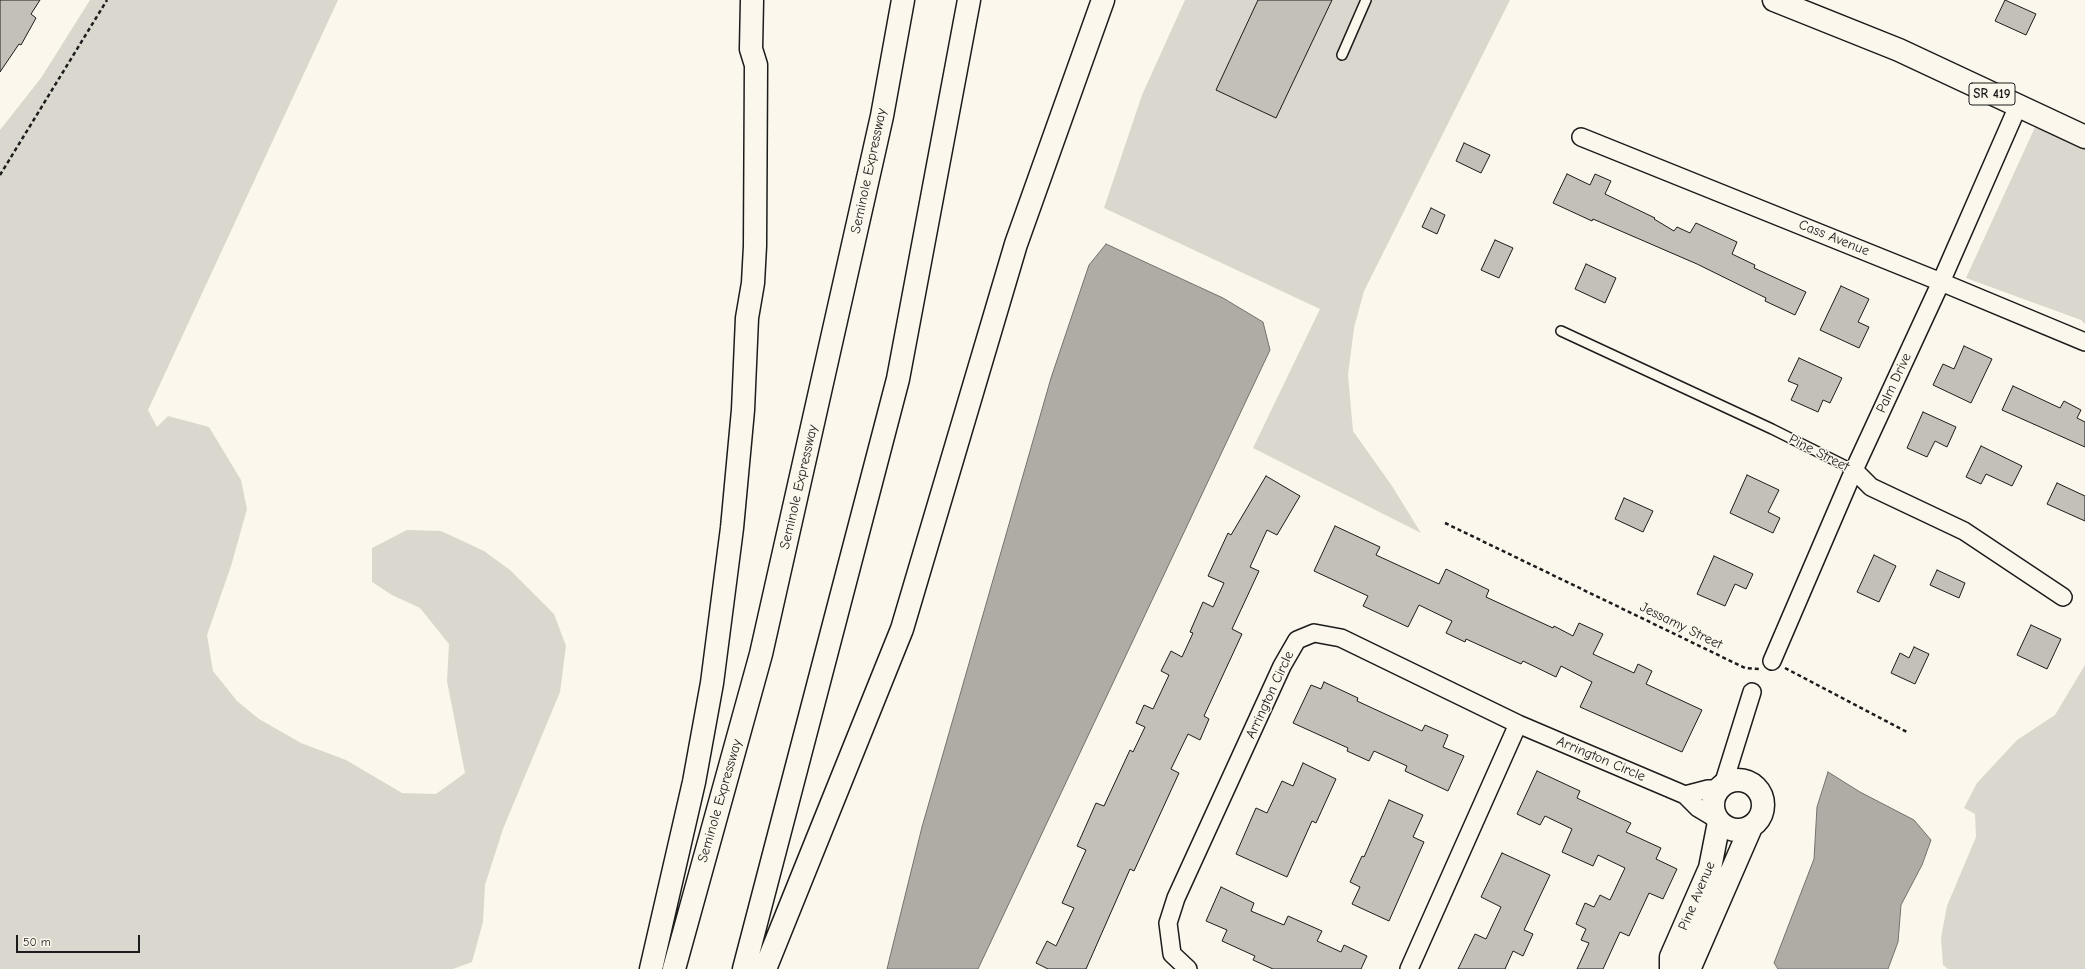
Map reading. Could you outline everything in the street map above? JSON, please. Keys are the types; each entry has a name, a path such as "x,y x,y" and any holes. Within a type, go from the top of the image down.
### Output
{"main road":[{"path":"651,969 687,817 717,649 738,469 747,318 740,282 741,171 745,62 751,49 752,0"},
{"name":"Seminole Expressway","path":"674,969 761,654 882,116 903,0"},
{"path":"744,969 898,379 969,0"},
{"path":"765,969 902,629 1016,244 1103,0"},
{"name":"SR 419","path":"1774,0 1899,50"},
{"name":"SR 419","path":"1804,0 1899,50 2085,137"},
{"name":"Pine Avenue","path":"1671,969 1671,957 1710,868 1719,821 1713,808 1713,801 1721,787 1740,779 1749,782 1761,793 1764,801 1762,816 1751,827 1691,965 1687,969"},
{"path":"1719,821 1733,830 1751,827"}],"street":[{"name":"Palm Drive","path":"1772,661 1854,470 2018,106"},
{"name":"Cass Avenue","path":"1581,137 2085,342"},
{"name":"Pine Street","path":"1854,470 1871,487 1964,531 2063,597"},
{"name":"Arrington Circle","path":"1188,969 1172,954 1168,923 1176,898 1282,666 1297,640 1314,633 1341,638 1518,724 1685,795 1698,808 1719,821"},
{"name":"Pine Avenue","path":"1721,787 1752,692"},
{"path":"1409,969 1518,724"},
{"path":"1685,795 1721,787"}],"lane":[{"path":"1342,55 1366,0"},
{"name":"Pine Street","path":"1561,331 1772,429 1854,470"}],"path":[{"path":"0,175 107,0"},
{"name":"Jessamy Street","path":"1445,523 1745,668 1759,669 1772,661"},
{"path":"1772,661 1907,732"}],"shaded area":[{"path":"90,0 338,0 148,410 157,427 168,416 209,427 241,480 247,509 231,566 207,635 213,671 237,701 259,719 301,743 346,760 402,793 436,794 465,773 447,681 449,644 420,608 392,595 372,582 372,548 407,530 441,531 484,551 510,570 554,614 566,646 560,692 503,829 485,885 483,922 472,962 453,969 0,969 0,130 41,78"},
{"path":"1185,0 1510,0 1364,291 1354,328 1348,375 1353,431 1392,486 1421,533 1253,448 1320,309 1104,208 1142,95"},
{"path":"2036,125 2085,148 2085,324 2081,320 1966,278"},
{"path":"1106,244 1223,298 1263,322 1270,350 978,969 887,969 922,827 1051,378 1089,265"},
{"path":"2085,665 2085,969 1948,969 1943,965 1941,938 1947,906 1976,837 1975,814 1964,808 1977,783 2017,740 2055,715"},
{"path":"1828,772 1860,792 1914,820 1931,840 1922,865 1901,905 1898,942 1888,969 1778,969 1774,963 1814,859 1817,807"}],"building":[{"path":"0,0 40,0 31,14 36,18 21,45 19,44 0,72"},
{"path":"1258,0 1332,0 1276,118 1216,90"},
{"path":"2005,0 2036,14 2026,35 1995,21"},
{"path":"1464,143 1490,155 1481,173 1456,161"},
{"path":"1567,174 1590,185 1595,174 1611,181 1605,194 1655,218 1654,219 1674,231 1677,227 1690,233 1696,223 1737,242 1732,254 1755,265 1754,268 1806,292 1795,315 1765,301 1766,298 1697,264 1593,219 1592,221 1553,203"},
{"path":"1431,208 1445,215 1437,234 1422,227"},
{"path":"1495,240 1513,248 1499,278 1481,270"},
{"path":"1586,264 1616,278 1605,303 1575,289"},
{"path":"1841,286 1869,299 1858,322 1869,327 1859,348 1820,330"},
{"path":"1964,346 1992,359 1971,403 1933,385 1943,364 1954,369"},
{"path":"1799,358 1842,378 1830,403 1823,400 1818,412 1791,400 1798,385 1788,381"},
{"path":"2013,386 2060,408 2064,401 2081,410 2077,418 2085,422 2085,447 2002,410"},
{"path":"1923,412 1956,427 1947,447 1935,441 1927,457 1907,448"},
{"path":"1981,446 2022,466 2012,486 1986,474 1981,484 1966,477"},
{"path":"1747,475 1779,490 1768,512 1780,518 1773,533 1730,513"},
{"path":"1266,476 1300,496 1277,535 1267,530 1250,567 1259,571 1232,629 1242,634 1204,716 1209,719 1200,740 1188,734 1171,769 1179,773 1134,871 1130,869 1086,969 1048,969 1036,963 1047,941 1056,946 1074,908 1062,903 1086,850 1077,846 1096,803 1104,806 1130,750 1133,752 1145,727 1136,723 1144,705 1153,709 1169,675 1161,671 1171,651 1182,657 1193,633 1190,632 1203,602 1213,607 1224,583 1208,576 1228,533 1231,535"},
{"path":"2057,483 2085,496 2085,521 2047,504"},
{"path":"1624,498 1653,511 1643,532 1615,519"},
{"path":"1335,526 1380,547 1376,555 1439,584 1446,569 1489,590 1486,597 1553,628 1554,626 1573,636 1579,623 1603,634 1593,654 1634,673 1638,664 1652,671 1646,684 1702,710 1682,752 1580,707 1592,682 1561,666 1556,677 1523,661 1521,664 1466,639 1465,642 1446,633 1452,621 1419,605 1408,627 1363,606 1368,596 1314,571"},
{"path":"1874,555 1896,566 1879,602 1857,592"},
{"path":"1714,556 1753,574 1746,589 1735,584 1725,606 1697,594"},
{"path":"1937,570 1965,583 1959,598 1930,585"},
{"path":"2031,625 2061,639 2047,669 2017,655"},
{"path":"1914,647 1929,654 1915,684 1891,673 1900,653 1909,658"},
{"path":"1324,682 1358,698 1357,701 1422,731 1425,725 1448,735 1443,747 1464,756 1448,791 1405,771 1407,766 1374,751 1369,761 1347,751 1348,748 1293,723 1311,685 1321,689"},
{"path":"1303,763 1336,779 1316,823 1312,821 1287,877 1236,854 1256,808 1267,813 1282,781 1293,786"},
{"path":"1537,771 1580,791 1577,798 1631,823 1626,832 1661,848 1656,859 1677,869 1663,899 1649,893 1629,936 1620,932 1603,969 1577,969 1589,943 1581,940 1586,929 1576,924 1585,903 1594,907 1600,895 1610,900 1625,868 1598,855 1593,866 1562,852 1572,829 1545,816 1540,825 1517,814"},
{"path":"1389,800 1423,815 1413,837 1424,842 1389,921 1352,904 1360,887 1350,882 1362,856 1364,857"},
{"path":"1502,853 1550,875 1524,930 1533,934 1523,956 1513,951 1505,969 1458,969 1475,934 1486,939 1501,907 1481,897"},
{"path":"1221,887 1254,903 1251,911 1284,925 1288,916 1322,931 1317,941 1341,952 1344,945 1367,956 1361,969 1273,969 1253,960 1255,956 1222,941 1227,930 1206,921"}]}
